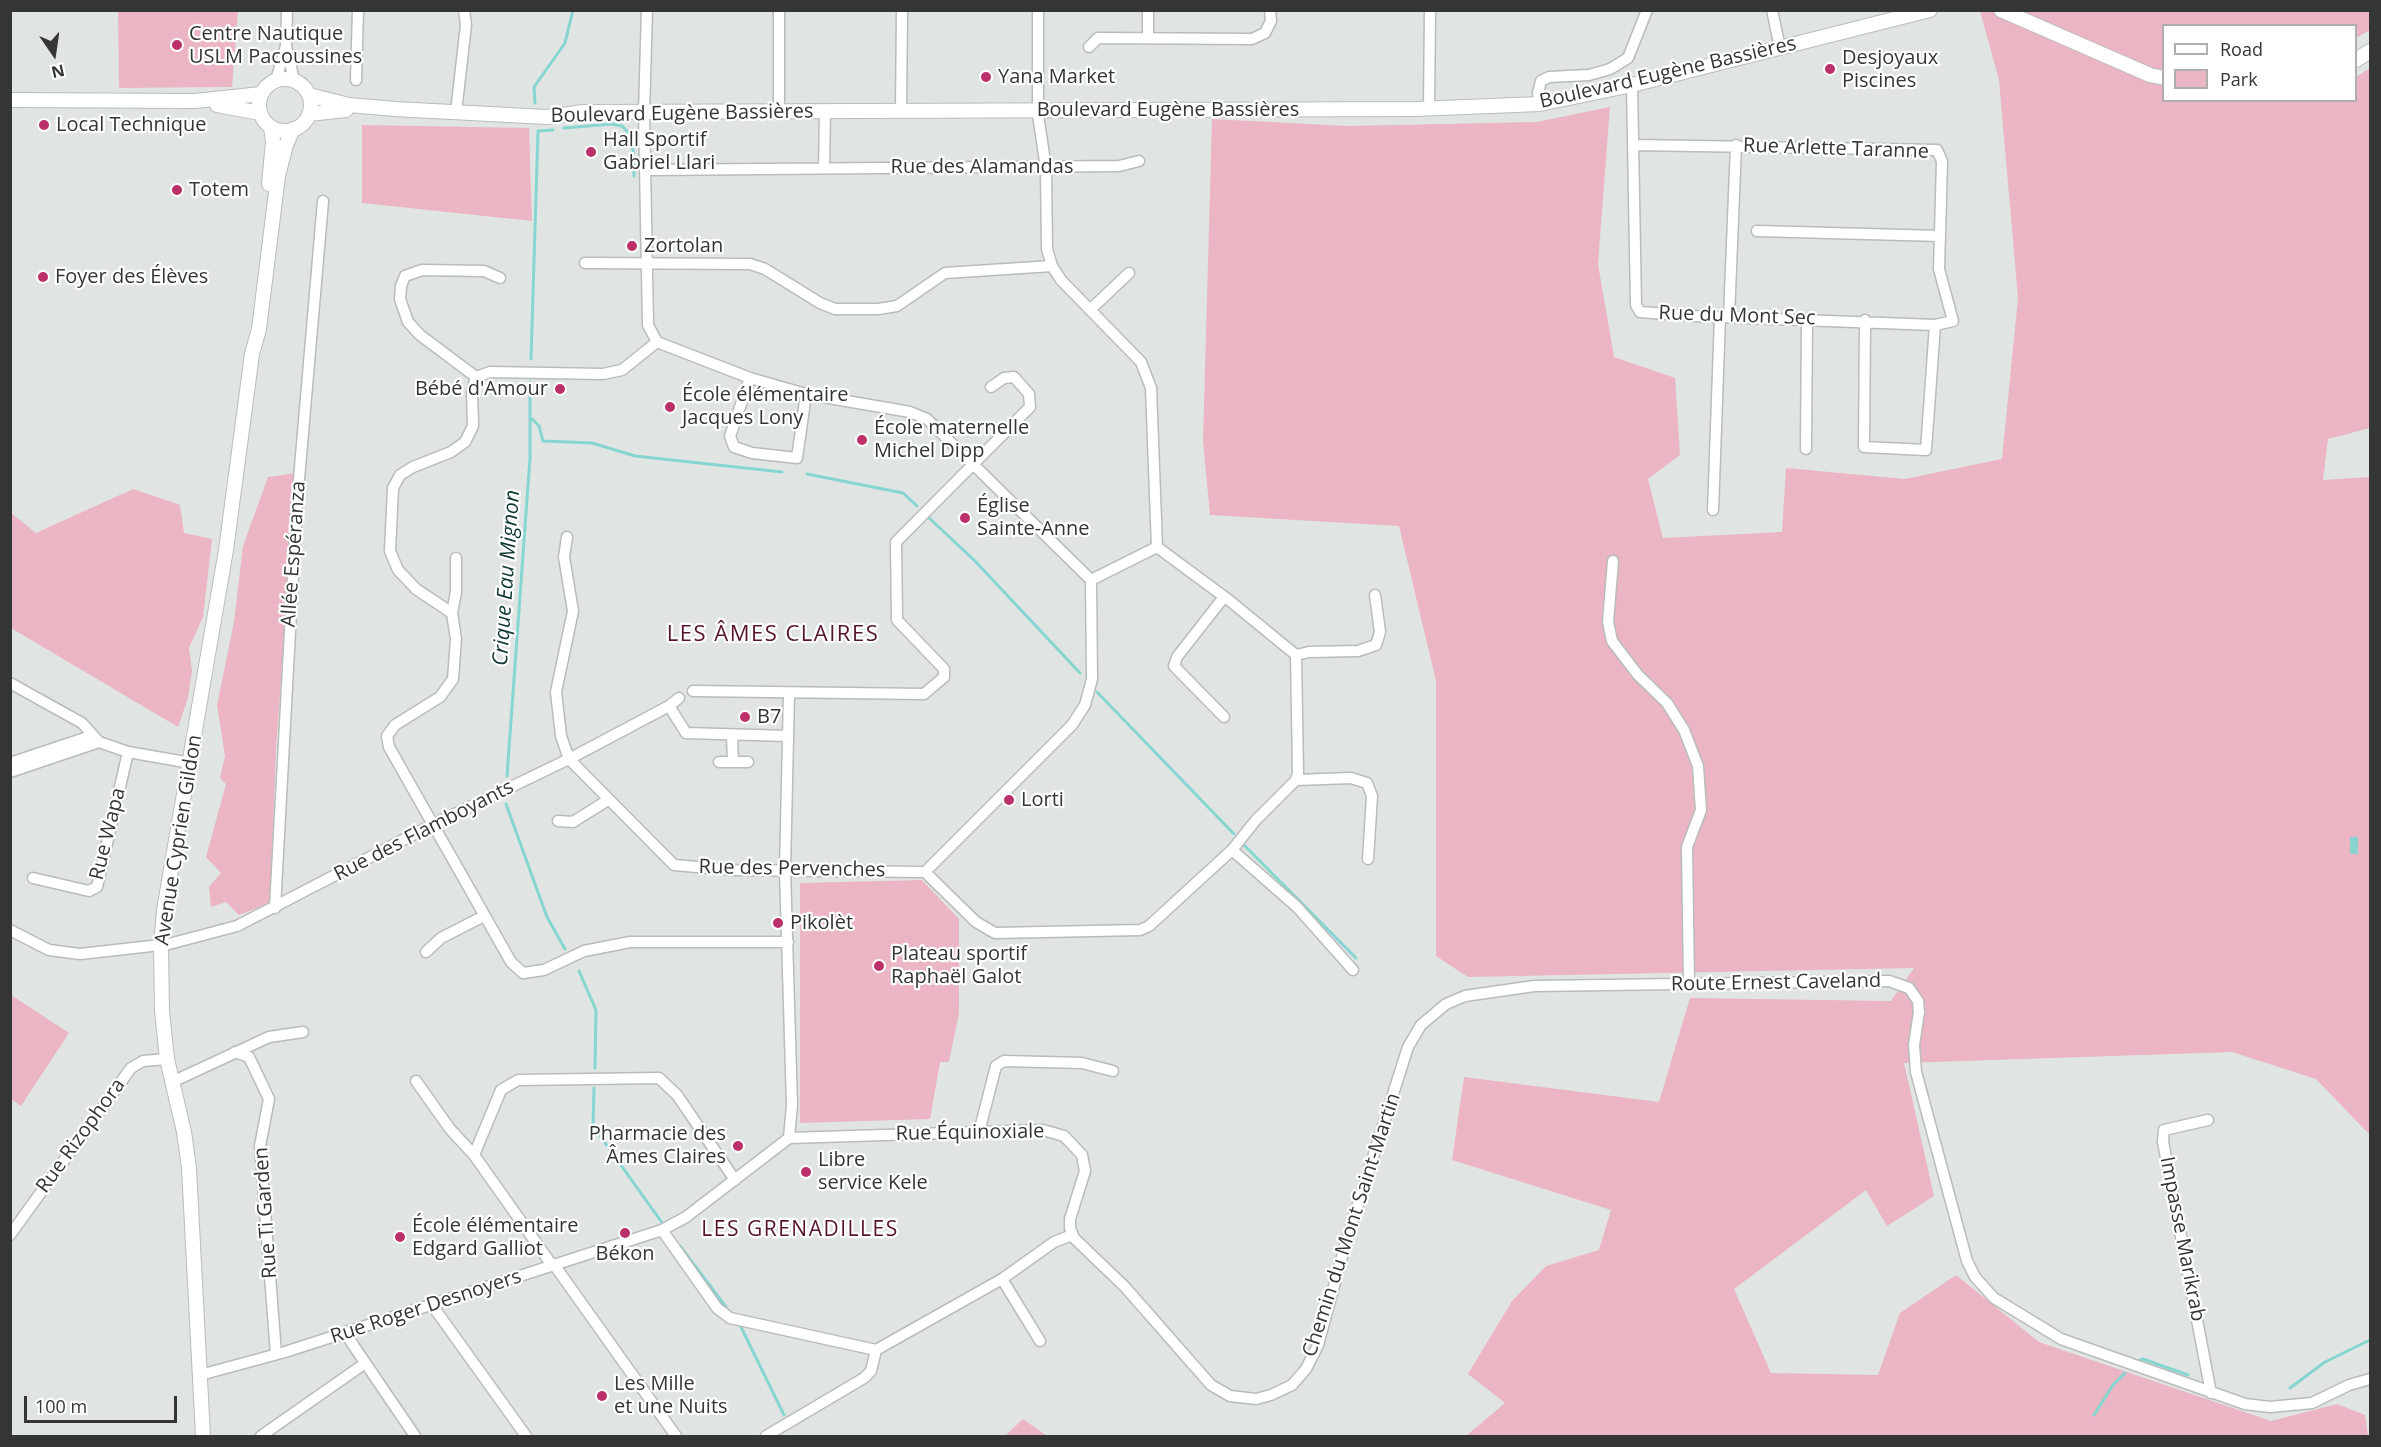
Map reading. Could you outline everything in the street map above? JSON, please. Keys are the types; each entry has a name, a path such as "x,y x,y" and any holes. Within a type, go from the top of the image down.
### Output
{"street":[{"path":"287,10 286,46 294,81"},
{"path":"356,80 358,10"},
{"path":"456,112 466,25 464,10"},
{"path":"466,25 474,10"},
{"path":"647,10 644,112 648,325 657,342 750,378 806,394 910,412 927,419 1091,580 1092,679 1085,705 1072,725 926,872 976,922 994,933 1140,930 1149,926 1232,849 1256,820 1296,780 1298,749 1296,655 1157,547"},
{"path":"779,10 779,111"},
{"path":"902,10 902,111"},
{"path":"1038,10 1038,110 1046,168 1047,249 1052,266 1061,280 1141,362 1151,388 1157,547"},
{"path":"1148,10 1148,37"},
{"path":"1089,47 1098,38 1252,39 1266,33 1271,21 1270,10"},
{"path":"1429,109 1430,10"},
{"path":"1540,104 1538,93 1540,81 1549,77 1590,75 1610,69 1628,58 1647,10"},
{"path":"1772,10 1780,48"},
{"name":"Boulevard Eugène Bassières","path":"309,95 324,100 395,109 546,117 584,112 1429,109 1540,104 1632,85 1930,10"},
{"path":"2001,10 2150,75 2162,78"},
{"path":"10,100 195,101 261,94 276,80 286,46"},
{"path":"2357,59 2370,51"},
{"path":"261,94 260,113 271,127 284,131 302,124 309,114 309,95 302,85 294,81 276,80"},
{"name":"Rue du Mont Sec","path":"1632,85 1635,145 1636,305 1640,312 1724,317 1865,320 1935,325 1953,321"},
{"path":"195,101 260,113"},
{"name":"Boulevard Eugène Bassières","path":"309,114 395,109"},
{"path":"824,168 825,111"},
{"name":"Avenue Cyprien Gildon","path":"252,354 251,331 273,142 271,127"},
{"name":"Avenue Cyprien Gildon","path":"203,1437 189,1168 184,1132 167,1059 160,974 161,945 164,910 226,550 252,354 259,329 278,176 286,145 293,129"},
{"name":"Rue Arlette Taranne","path":"1635,145 1937,150 1942,161 1939,269 1953,321"},
{"path":"1713,510 1736,146"},
{"name":"Rue des Alamandas","path":"646,170 1046,168 1119,166 1139,161"},
{"name":"Allée Espéranza","path":"275,908 297,502 322,201"},
{"path":"1757,231 1940,236"},
{"path":"585,263 750,264 765,269 820,303 835,309 878,309 897,306 945,273 1052,266"},
{"path":"476,377 420,335 408,321 400,299 401,285 405,276 422,270 484,271 500,278"},
{"path":"1091,309 1129,273"},
{"path":"1806,448 1807,319"},
{"path":"1865,320 1864,447 1926,450 1935,325"},
{"path":"476,377 490,372 603,374 622,370 657,342"},
{"path":"452,613 416,589 398,570 390,551 391,505 393,488 400,475 413,467 451,452 465,442 472,426 472,392 476,377"},
{"path":"693,691 924,694 944,677 944,669 897,620 896,542 1030,407 1029,394 1014,377 1004,378 991,387"},
{"path":"750,378 730,436 734,447 752,453 797,458 800,451 806,394"},
{"name":"Rue des Pervenches","path":"567,537 564,557 573,617 559,672 556,705 561,736 569,759 674,865 733,870 926,872"},
{"path":"1091,580 1157,547"},
{"path":"456,558 456,592 452,613 456,639 453,679 440,697 395,725 387,736 397,765 511,962 523,973 544,970 584,951 630,942 788,942"},
{"path":"1613,561 1608,622 1612,642 1638,675 1667,703 1684,730 1698,766 1701,810 1687,847 1689,984"},
{"path":"1296,655 1309,652 1358,651 1376,645 1380,632 1375,595"},
{"path":"1224,597 1177,657 1174,666 1224,717"},
{"path":"10,683 82,723 95,739 128,752 191,763"},
{"path":"789,694 786,870 792,1104 789,1138"},
{"name":"Rue des Flamboyants","path":"10,930 49,950 80,954 161,945 237,926 432,825 569,759 669,706 679,698"},
{"path":"669,706 686,733 788,736"},
{"path":"732,735 732,762"},
{"path":"10,772 36,759 95,739"},
{"name":"Rue Wapa","path":"33,878 89,891 97,887 128,752"},
{"path":"10,763 36,759"},
{"path":"719,762 748,762"},
{"path":"1296,780 1351,778 1367,783 1371,796 1368,859"},
{"path":"558,820 573,822 608,800"},
{"path":"1232,849 1297,907 1353,970"},
{"path":"426,952 441,938 484,916"},
{"name":"Route Ernest Caveland","path":"1421,1024 1446,1004 1465,996 1505,988 1577,984 1882,981 1909,988 1919,1007 1914,1045 1916,1072 1954,1219 1975,1277 1994,1298 2061,1339 2245,1404 2290,1407 2312,1403 2349,1385 2370,1379"},
{"name":"Chemin du Mont Saint-Martin","path":"1072,1235 1125,1287 1211,1385 1230,1396 1245,1399 1271,1395 1292,1385 1306,1369 1318,1345 1346,1242 1408,1047 1421,1024"},
{"path":"172,1082 269,1038 303,1032"},
{"name":"Rue Ti Garden","path":"235,1052 249,1057 269,1099 260,1146 276,1354"},
{"name":"Rue Rizophora","path":"10,1235 131,1068 143,1061 167,1059"},
{"path":"979,1132 996,1066 1004,1061 1082,1063 1113,1071"},
{"path":"474,1155 501,1090 518,1080 659,1078 677,1095 735,1180"},
{"path":"416,1081 450,1129 474,1155 676,1437"},
{"name":"Impasse Marikrab","path":"2208,1120 2164,1130 2163,1142 2211,1393"},
{"name":"Rue Équinoxiale","path":"789,1138 1053,1131 1064,1136 1078,1149 1085,1163 1085,1177 1070,1219 1072,1235"},
{"name":"Rue Roger Desnoyers","path":"200,1375 345,1333 662,1230 686,1217 789,1138"},
{"path":"662,1230 717,1308 730,1318 876,1350 1002,1279 1054,1242 1072,1235"},
{"path":"1002,1279 1040,1341"},
{"path":"432,1305 526,1437"},
{"path":"345,1333 415,1437"},
{"path":"766,1437 864,1378 871,1371 876,1350"},
{"path":"261,1437 364,1364"}],"green space":[{"name":"Centre Nautique USLM Pacoussines","path":"118,11 238,11 232,87 119,88"},
{"path":"1980,11 2370,11 2370,30 2357,37 2357,24 2162,24 2162,102 2357,102 2357,76 2370,68 2370,428 2328,439 2323,480 2370,477 2370,1135 2316,1079 2232,1052 1904,1063 1934,1196 1887,1226 1866,1190 1734,1289 1771,1373 1878,1375 1900,1313 1956,1275 2039,1342 2271,1421 2337,1404 2365,1415 2368,1436 1466,1436 1505,1403 1468,1374 1512,1301 1546,1266 1599,1250 1611,1210 1452,1160 1464,1077 1659,1102 1690,998 1891,1001 1914,968 1468,977 1436,956 1436,681 1399,526 1210,515 1203,441 1212,119 1348,126 1537,122 1610,107 1598,264 1614,357 1675,378 1680,455 1648,479 1663,538 1782,532 1786,468 1905,479 2002,459 2018,298 1999,80"},
{"path":"362,125 529,128 532,221 362,203"},
{"path":"296,473 276,749 270,903 239,915 226,902 211,907 209,887 221,873 206,857 226,784 220,778 225,756 217,705 234,622 243,546 268,477"},
{"path":"133,489 180,505 184,533 212,539 203,617 189,648 192,671 188,698 178,727 11,628 11,513 36,533"},
{"name":"Plateau sportif Raphaël Galot","path":"922,880 959,919 959,1013 949,1062 940,1062 930,1119 800,1123 800,883"},
{"path":"11,995 69,1033 21,1106 11,1099"},
{"path":"1023,1419 1047,1436 1005,1436"}],"water":[{"path":"2350,837 2358,837 2358,854 2350,854"}],"waterway":[{"name":"Crique Eau Mignon","path":"535,103 534,87 565,43 573,10"},
{"path":"564,128 611,124 622,126 630,134 634,157"},
{"name":"Crique Eau Mignon","path":"531,359 538,131 553,130"},
{"path":"634,164 634,176"},
{"name":"Crique Eau Mignon","path":"507,776 530,458 530,382"},
{"path":"531,418 539,426 543,441 592,443 635,456 782,472"},
{"path":"807,474 903,493 917,506"},
{"path":"927,516 975,561 1080,673"},
{"path":"1097,692 1234,834"},
{"name":"Crique Eau Mignon","path":"506,804 547,917 565,949"},
{"path":"1244,845 1356,958"},
{"name":"Crique Eau Mignon","path":"579,971 596,1010 595,1068"},
{"name":"Crique Eau Mignon","path":"594,1088 593,1126 663,1224"},
{"name":"Crique Eau Mignon","path":"680,1246 726,1307"},
{"name":"Crique Eau Mignon","path":"739,1323 784,1415"},
{"path":"2290,1388 2325,1362 2370,1340"},
{"path":"2136,1362 2143,1359 2188,1375"},
{"path":"2094,1415 2113,1385 2125,1373"}],"place":[{"name":"Centre Nautique USLM Pacoussines","path":"177,45"},
{"name":"Desjoyaux Piscines","path":"1830,69"},
{"name":"Yana Market","path":"986,77"},
{"name":"Local Technique","path":"44,125"},
{"name":"Hall Sportif Gabriel Llari","path":"591,152"},
{"name":"Totem","path":"177,190"},
{"name":"Zortolan","path":"632,246"},
{"name":"Foyer des Élèves","path":"43,277"},
{"name":"Bébé d'Amour","path":"560,389"},
{"name":"École élémentaire Jacques Lony","path":"670,407"},
{"name":"École maternelle Michel Dipp","path":"862,440"},
{"name":"Église Sainte-Anne","path":"965,518"},
{"name":"B7","path":"745,717"},
{"name":"Lorti","path":"1009,800"},
{"name":"Pikolèt","path":"778,923"},
{"name":"Plateau sportif Raphaël Galot","path":"879,966"},
{"name":"Pharmacie des Âmes Claires","path":"738,1146"},
{"name":"Libre service Kele","path":"806,1172"},
{"name":"Békon","path":"625,1233"},
{"name":"École élémentaire Edgard Galliot","path":"400,1237"},
{"name":"Les Mille et une Nuits","path":"602,1396"}],"district":[{"name":"LES ÂMES CLAIRES","path":"773,635"},
{"name":"LES GRENADILLES","path":"800,1230"}]}
